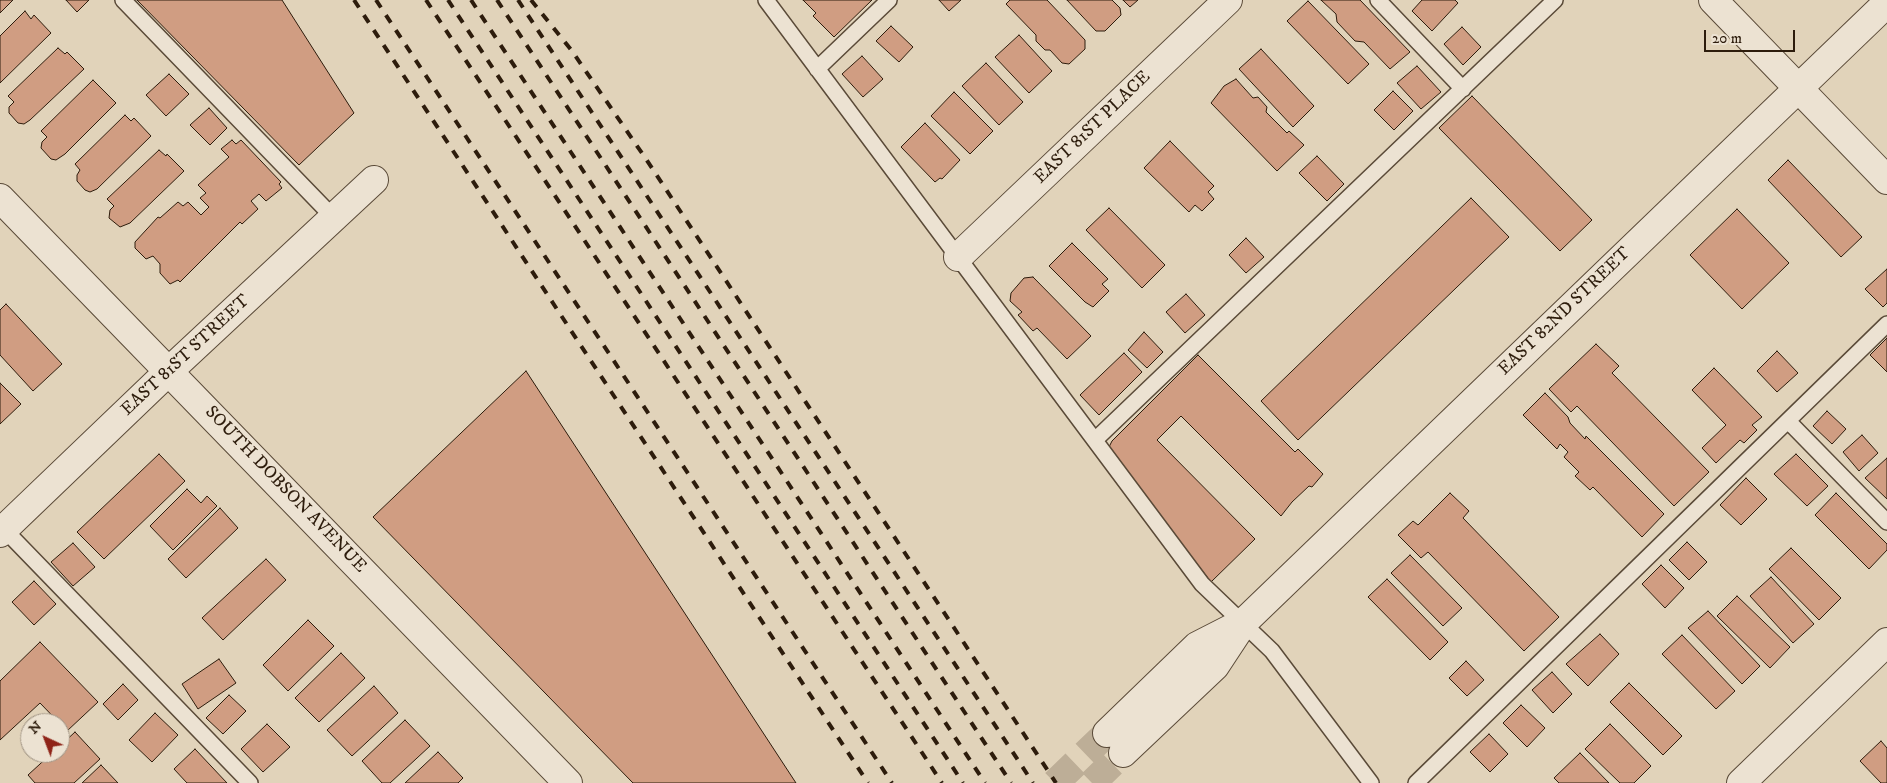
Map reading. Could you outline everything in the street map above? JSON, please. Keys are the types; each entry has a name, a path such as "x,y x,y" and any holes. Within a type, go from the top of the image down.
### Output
{"street":[{"name":"EAST 81ST PLACE","path":"958,257 1228,0"},
{"path":"1713,0 1887,180"},
{"name":"EAST 82ND STREET","path":"1115,743 1197,646 1244,622 1887,2"},
{"name":"EAST 81ST STREET","path":"1,529 374,180"},
{"name":"SOUTH DOBSON AVENUE","path":"0,198 568,783"},
{"path":"1741,783 1887,642"}],"lane":[{"path":"123,0 334,218"},
{"path":"766,0 1202,584 1244,622 1272,652 1370,783"},
{"path":"817,68 889,0"},
{"path":"1378,0 1463,89"},
{"path":"1095,440 1555,0"},
{"path":"1416,783 1887,324"},
{"path":"1788,421 1887,522"},
{"path":"1,529 250,783"}],"building":[{"path":"0,0 13,0 0,13"},
{"path":"66,0 89,0 77,12"},
{"path":"137,0 282,0 354,113 299,165"},
{"path":"803,0 872,0 834,37 813,16 816,13"},
{"path":"939,0 961,0 949,11"},
{"path":"1010,0 1047,0 1085,40 1085,49 1069,64 1062,63 1050,50 1045,50 1036,41 1036,35 1006,4"},
{"path":"1067,0 1112,0 1120,8 1121,15 1105,31 1096,31"},
{"path":"1123,0 1138,0 1130,7"},
{"path":"1321,0 1360,0 1410,52 1390,69 1364,42 1355,41 1337,22 1336,14"},
{"path":"1422,0 1455,0 1458,3 1432,31 1412,11"},
{"path":"1308,1 1369,64 1348,84 1287,21"},
{"path":"25,11 31,19 34,15 51,33 0,83 0,36"},
{"path":"891,26 913,47 899,62 876,41"},
{"path":"1462,27 1481,47 1463,65 1444,44"},
{"path":"1019,35 1052,71 1029,93 995,57"},
{"path":"58,48 65,54 67,52 84,69 30,120 24,124 18,123 9,113 9,107 14,102 8,96"},
{"path":"1261,49 1314,106 1293,127 1239,69"},
{"path":"862,56 883,79 863,97 842,74"},
{"path":"986,63 1023,102 999,125 962,86"},
{"path":"1417,66 1441,92 1421,109 1397,83"},
{"path":"169,74 189,94 166,116 146,95"},
{"path":"1236,79 1253,98 1258,97 1267,107 1266,112 1287,133 1289,131 1304,145 1277,171 1211,103 1224,86"},
{"path":"93,80 116,103 65,154 56,160 51,159 41,148 42,142 47,137 41,131"},
{"path":"1393,91 1413,111 1394,130 1374,110"},
{"path":"954,92 993,131 970,154 931,116"},
{"path":"1472,96 1592,220 1560,251 1439,128"},
{"path":"209,108 227,128 210,145 190,125"},
{"path":"125,115 131,121 134,118 151,136 97,189 90,192 85,190 77,181 77,175 80,170 75,164"},
{"path":"925,123 960,160 942,179 940,178 935,182 901,147"},
{"path":"232,140 236,144 241,140 281,182 279,184 282,188 266,201 259,194 251,201 258,209 242,224 240,222 180,282 178,280 170,284 160,273 160,264 153,256 146,259 135,248 135,242 158,217 160,218 178,202 183,206 188,202 201,215 209,207 200,198 206,193 198,185 229,157 221,149"},
{"path":"1170,141 1214,186 1208,192 1214,199 1202,211 1195,205 1189,212 1144,168"},
{"path":"159,150 166,156 167,154 184,171 130,223 120,227 109,218 110,210 114,206 107,199"},
{"path":"1317,156 1344,184 1327,201 1299,173"},
{"path":"1788,160 1862,237 1841,257 1768,180"},
{"path":"1471,198 1509,237 1298,440 1261,401"},
{"path":"1109,208 1165,265 1142,288 1086,230"},
{"path":"1737,209 1789,263 1742,309 1690,255"},
{"path":"1246,238 1264,257 1246,273 1229,255"},
{"path":"1072,243 1108,279 1102,284 1109,291 1093,307 1085,302 1049,266"},
{"path":"1887,269 1887,303 1883,307 1865,289"},
{"path":"1033,277 1091,336 1067,359 1037,328 1033,331 1018,315 1022,312 1010,301 1011,293 1024,278"},
{"path":"1186,294 1205,315 1185,333 1166,312"},
{"path":"6,304 62,364 33,391 0,355 0,310"},
{"path":"1144,332 1163,352 1147,368 1128,350"},
{"path":"1887,338 1887,372 1870,355"},
{"path":"1596,344 1619,366 1612,373 1709,472 1674,506 1577,406 1571,412 1549,389"},
{"path":"1777,351 1798,373 1777,392 1757,371"},
{"path":"1124,353 1142,372 1099,415 1080,395"},
{"path":"1198,355 1295,452 1298,449 1323,474 1312,487 1309,486 1292,502 1281,516 1181,416 1157,440 1255,539 1211,582 1108,449 1112,441"},
{"path":"1714,368 1762,417 1752,425 1757,430 1744,443 1740,440 1716,463 1702,448 1726,425 1692,390"},
{"path":"526,371 796,783 633,783 373,517"},
{"path":"0,383 21,404 0,424"},
{"path":"1545,393 1568,417 1570,423 1585,439 1586,436 1664,514 1642,537 1593,487 1590,490 1575,476 1579,472 1564,457 1568,452 1560,444 1557,449 1523,415"},
{"path":"1827,411 1846,429 1832,444 1813,426"},
{"path":"1862,435 1878,453 1859,471 1843,452"},
{"path":"159,454 185,481 104,559 77,532"},
{"path":"1796,454 1828,486 1807,506 1774,474"},
{"path":"1887,458 1887,499 1865,478"},
{"path":"1746,478 1767,499 1741,525 1720,505"},
{"path":"187,489 201,503 207,496 217,506 173,550 150,526"},
{"path":"1450,493 1469,511 1463,518 1559,617 1524,651 1428,552 1421,558 1398,535 1413,521 1418,525"},
{"path":"1836,493 1887,544 1887,550 1869,569 1815,515"},
{"path":"220,508 238,528 186,578 168,559"},
{"path":"1687,542 1707,562 1689,580 1669,560"},
{"path":"73,543 95,567 73,586 51,562"},
{"path":"1791,548 1841,598 1819,620 1769,569"},
{"path":"1410,555 1462,608 1443,626 1391,573"},
{"path":"266,559 286,580 223,640 202,618"},
{"path":"1661,565 1684,588 1665,608 1642,584"},
{"path":"1771,577 1814,624 1793,643 1750,596"},
{"path":"1387,579 1448,642 1430,660 1368,597"},
{"path":"34,581 56,604 34,625 12,602"},
{"path":"1737,596 1790,647 1770,668 1717,616"},
{"path":"1708,611 1760,666 1742,684 1688,628"},
{"path":"308,620 334,646 288,691 263,665"},
{"path":"1600,634 1619,654 1588,686 1566,664"},
{"path":"1682,635 1735,691 1716,709 1662,654"},
{"path":"40,642 98,702 70,728 70,713 50,713 40,703 29,713 20,713 20,722 0,740 0,681"},
{"path":"341,653 365,678 319,722 295,698"},
{"path":"219,659 236,683 198,709 182,684"},
{"path":"1466,661 1484,680 1467,696 1449,678"},
{"path":"1552,672 1572,694 1553,713 1532,690"},
{"path":"1629,683 1682,736 1663,755 1610,702"},
{"path":"123,684 138,700 118,720 103,704"},
{"path":"374,686 398,713 352,756 327,730"},
{"path":"229,695 246,711 223,734 206,718"},
{"path":"1521,705 1545,728 1527,747 1503,723"},
{"path":"155,713 178,735 152,762 129,740"},
{"path":"405,720 430,746 390,783 382,783 362,761"},
{"path":"267,724 290,747 263,772 241,749"},
{"path":"1610,724 1651,766 1634,783 1620,783 1585,749"},
{"path":"75,732 100,759 74,783 35,783 28,775 41,763 70,763 70,737"},
{"path":"1489,734 1508,754 1490,772 1470,752"},
{"path":"1881,741 1887,748 1887,783 1881,783 1860,761"},
{"path":"195,749 227,783 187,783 174,769"},
{"path":"438,752 463,778 458,783 405,783"},
{"path":"1580,753 1609,783 1559,783 1554,778"},
{"path":"101,765 118,783 82,783"}],"tunnel":[{"path":"1055,783 1107,733"},
{"path":"1092,783 1123,753"}],"railway":[{"path":"354,0 868,783"},
{"path":"376,0 892,783"},
{"path":"426,0 942,783"},
{"path":"448,0 963,783"},
{"path":"471,0 985,783"},
{"path":"497,0 1011,783"},
{"path":"518,0 1033,783"},
{"path":"531,0 572,51 646,159 1056,783"}]}
